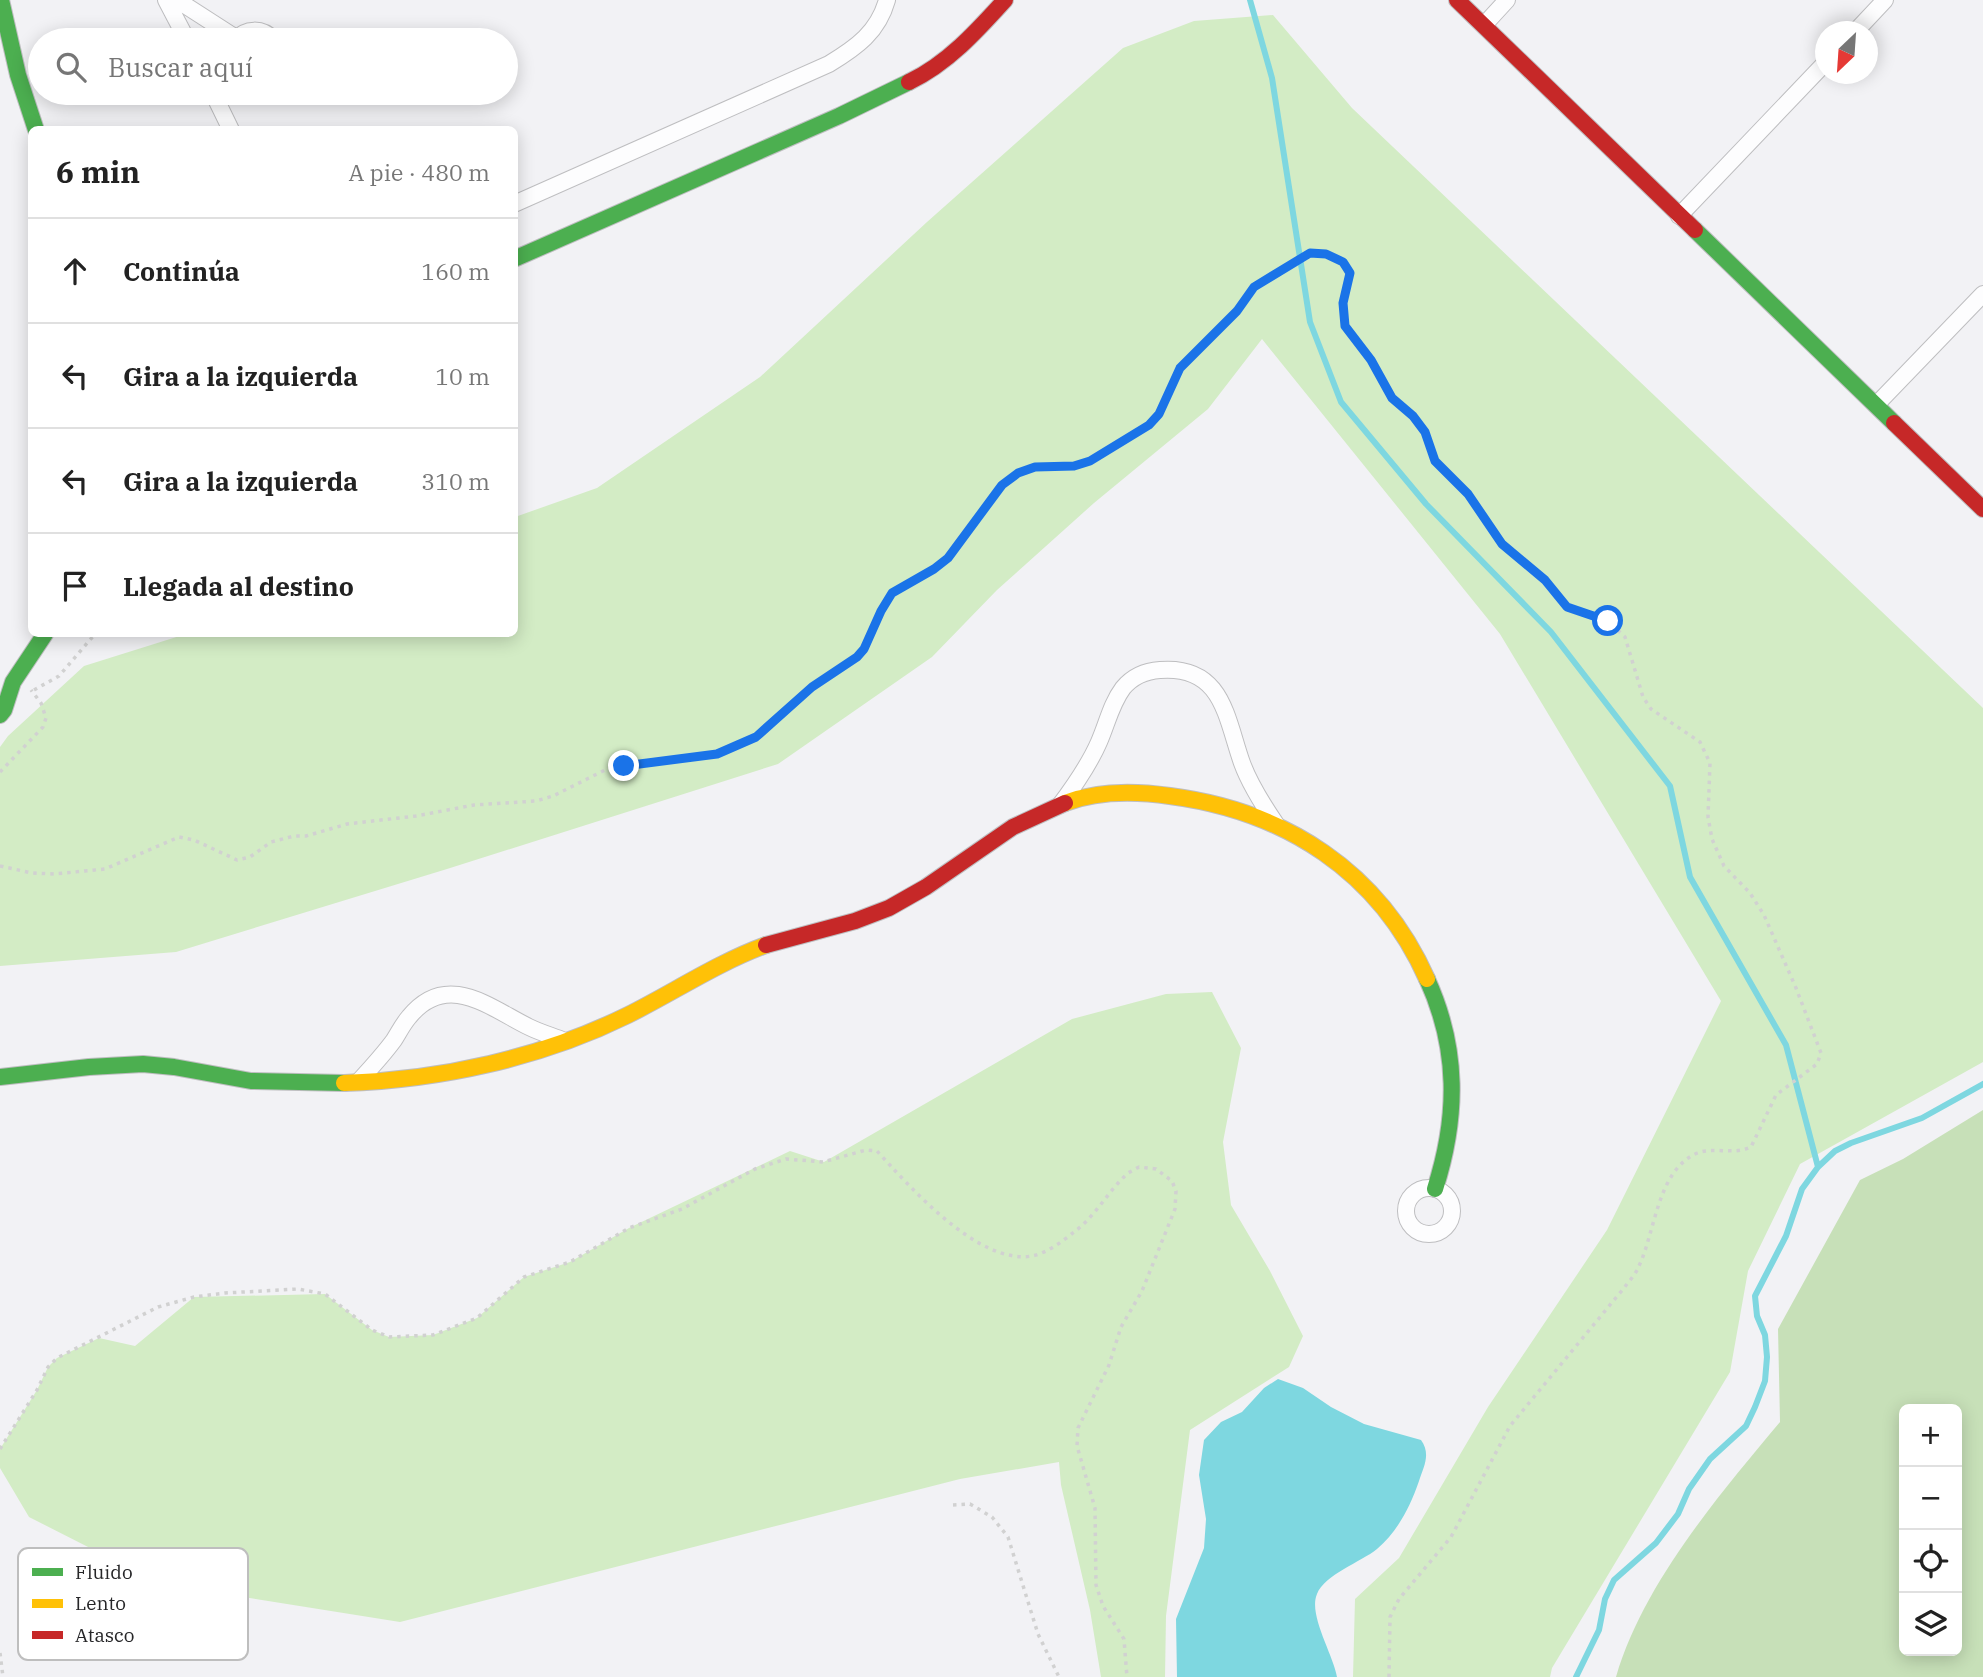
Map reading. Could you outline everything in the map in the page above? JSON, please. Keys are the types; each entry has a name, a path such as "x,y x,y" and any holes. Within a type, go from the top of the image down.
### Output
{"street":[{"path":"1,0 18,75 35,126"},
{"path":"166,0 181,28"},
{"path":"177,0 219,28"},
{"path":"518,202 829,64 860,44 873,30 883,14 887,0"},
{"path":"518,257 839,116 922,76 970,39 1004,0"},
{"path":"1457,0 1485,24 1679,216 1983,509"},
{"path":"1485,24 1507,0"},
{"path":"1865,21 1885,0"},
{"path":"1679,216 1815,73"},
{"path":"219,105 228,126"},
{"path":"1876,405 1983,294"},
{"path":"0,715 4,710 10,682 43,637"},
{"path":"1059,806 1087,765 1125,685 1138,675 1154,670 1181,669 1210,686 1219,699 1228,715 1243,765 1276,824"},
{"path":"0,1077 140,1064 174,1066 263,1082 359,1081 402,1079 477,1066 565,1041 608,1024 755,949 858,922 919,893 997,838 1029,819 1059,806 1092,795 1128,793 1178,796 1216,802 1276,824 1330,855 1354,874 1385,907 1407,939 1438,1004 1448,1041 1452,1115 1445,1164 1435,1189"},
{"path":"359,1081 409,1017 425,1002 440,996 470,996 530,1028 565,1041"}],"path":[{"path":"0,866 32,873 54,874 105,869 179,837 194,840 237,860 250,857 271,842 293,836 306,836 347,824 416,816 474,805 536,801 553,796 609,768 703,756 742,745 756,737 812,687 857,657 864,649 892,593 948,558 1002,485 1018,473 1035,467 1074,466 1090,461 1149,425 1159,414 1180,368 1237,311 1254,287 1310,253 1326,254 1343,262 1350,273 1343,303 1345,326 1371,360 1392,398 1413,416 1425,432 1435,461 1468,494 1502,544 1545,580 1567,607 1608,621 1619,630 1625,637 1643,697 1651,709 1700,742 1710,762 1708,817 1712,839 1724,866 1750,893 1764,915 1821,1054 1817,1064 1776,1095 1751,1147 1737,1151 1719,1149 1695,1154 1676,1172 1664,1191 1639,1266 1624,1288 1510,1426 1451,1537 1399,1599 1390,1617 1389,1677"},
{"path":"32,691 59,676 92,637"},
{"path":"0,772 43,727 46,718 41,703 32,691 10,682"},
{"path":"0,1449 37,1390 48,1367 58,1358 140,1314 194,1297 298,1289 325,1294 372,1330 389,1337 433,1335 477,1318 524,1277 570,1262 629,1228 682,1209 755,1169 786,1159 824,1162 866,1150 877,1151 927,1203 965,1235 1010,1254 1032,1256 1054,1247 1077,1230 1128,1173 1139,1167 1156,1169 1172,1181 1176,1191 1175,1209 1142,1291 1121,1327 1109,1365 1078,1428 1077,1437 1077,1446 1095,1508 1096,1585 1103,1606 1124,1639 1126,1677"},
{"path":"953,1505 970,1504 992,1517 1007,1537 1038,1634 1059,1677"},
{"path":"0,1653 3,1677"}],"green space":[{"path":"1273,15 1352,108 1983,708 1983,1062 1800,1164 1748,1271 1730,1372 1552,1668 1550,1677 1353,1677 1355,1599 1399,1558 1488,1407 1607,1230 1721,1001 1500,634 1262,339 1208,409 1094,503 997,590 932,657 778,764 176,952 0,966 0,747 8,736 84,666 176,637 518,637 518,516 597,488 760,377 927,222 1123,48 1194,21"},
{"path":"1212,992 1241,1048 1223,1142 1231,1205 1270,1271 1303,1336 1289,1367 1190,1430 1166,1616 1165,1677 1101,1677 1090,1610 1061,1485 1059,1462 960,1479 400,1622 248,1598 248,1548 90,1548 29,1517 0,1468 0,1449 37,1390 48,1367 57,1358 99,1338 135,1346 194,1297 325,1294 372,1330 389,1337 433,1335 477,1318 524,1277 570,1262 629,1228 790,1151 824,1162 1072,1019 1166,994"},
{"path":"1983,1110 1983,1677 1616,1677 1644,1608 1685,1542 1780,1422 1778,1329 1860,1180 1903,1159"}],"water":[{"path":"1278,1379 1303,1388 1331,1407 1364,1424 1421,1440 1426,1450 1423,1470 1407,1509 1391,1534 1377,1549 1327,1581 1317,1594 1315,1603 1318,1623 1337,1677 1177,1677 1176,1619 1204,1548 1206,1519 1199,1475 1204,1440 1221,1422 1242,1412 1264,1388"}],"waterway":[{"path":"1250,0 1272,78 1310,322 1341,402 1426,504 1551,632 1670,786 1690,877 1786,1045 1818,1167"},
{"path":"1576,1677 1599,1630 1605,1599 1614,1580 1656,1543 1678,1514 1689,1489 1710,1459 1746,1426 1755,1407 1765,1381 1767,1357 1765,1335 1757,1316 1755,1296 1786,1236 1802,1189 1818,1167 1835,1151 1922,1118 1983,1084"}],"traffic: fast":[{"path":"1,0 18,75 35,126"},
{"path":"518,257 839,116 909,82"},
{"path":"1695,230 1894,423"},
{"path":"0,715 13,682 43,637"},
{"path":"1427,979 1445,1031 1452,1083 1448,1136 1435,1189"},
{"path":"0,1077 143,1064 251,1081 344,1083"}],"traffic: slow":[{"path":"1065,803 1117,793 1170,796 1212,804 1252,816 1289,832 1324,853 1355,878 1383,907 1407,941 1427,979"},
{"path":"344,1083 453,1072 525,1055 628,1015 713,969 766,945"}],"traffic: jam":[{"path":"909,82 949,56 1005,0"},
{"path":"1457,0 1695,230"},
{"path":"1894,423 1983,509"},
{"path":"766,945 855,921 889,908 926,887 1013,827 1065,803"}],"route":[{"path":"624,766 717,754 756,737 812,687 857,657 864,649 892,593 948,558 1002,485 1018,473 1035,467 1074,466 1090,461 1149,425 1159,414 1180,368 1237,311 1254,287 1310,253 1326,254 1343,262 1350,273 1343,303 1345,326 1371,360 1392,398 1413,416 1425,432 1435,461 1468,494 1502,544 1545,580 1567,607 1608,621"}]}
